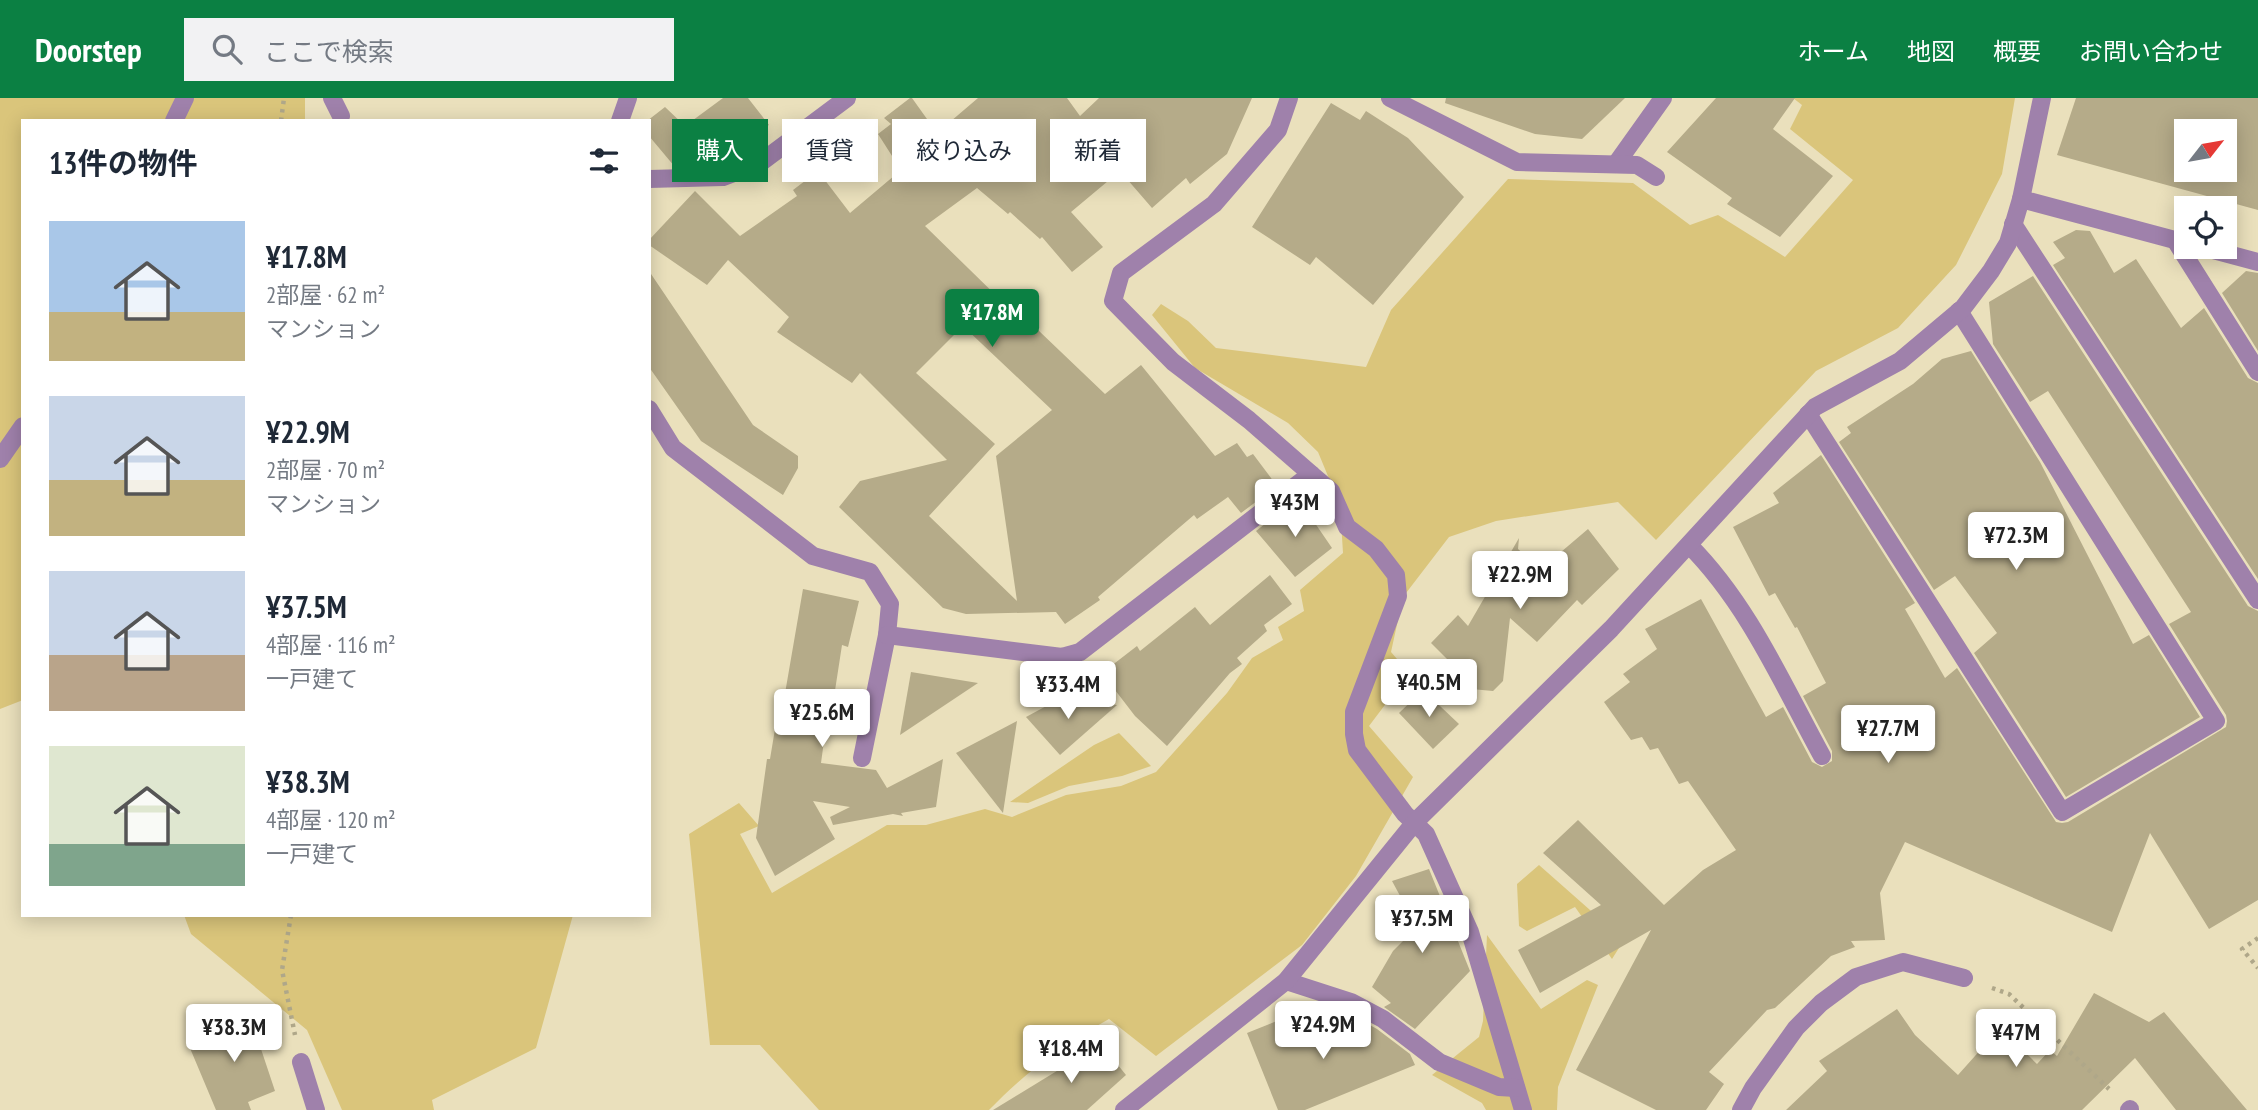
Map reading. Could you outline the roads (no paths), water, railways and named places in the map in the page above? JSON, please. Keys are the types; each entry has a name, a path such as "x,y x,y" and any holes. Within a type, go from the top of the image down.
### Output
{"street":[{"path":"175,119 185,98"},
{"path":"332,98 341,116"},
{"path":"621,119 628,98"},
{"path":"651,179 723,177 760,163 847,98"},
{"path":"1289,98 1278,130 1214,204 1121,273 1112,301 1173,362 1249,420 1331,491 1347,527 1376,549 1396,575 1398,596 1354,712 1357,750 1405,814 1426,834 1470,932 1523,1110"},
{"path":"1390,98 1408,103 1517,162 1637,165 1656,177"},
{"path":"1616,164 1663,98"},
{"path":"1124,1110 1286,981 1415,822 1611,629 1815,407 1900,361 1959,311 1991,271 2008,243 2021,199 2042,98"},
{"path":"2021,199 2174,239"},
{"path":"2013,224 2258,600"},
{"path":"2237,256 2258,262"},
{"path":"2191,259 2258,372"},
{"path":"1808,414 2062,813 2216,721 1959,311"},
{"path":"651,412 673,448 813,556 870,572 890,604 887,635 862,758"},
{"path":"0,459 21,429"},
{"path":"887,635 1062,657 1080,652 1311,474"},
{"path":"1689,545 1713,568 1743,611 1822,756"},
{"path":"1741,1110 1753,1088 1796,1028 1821,1003 1856,977 1903,962 1964,978"},
{"path":"1286,981 1350,1002 1383,1019 1439,1062 1499,1087 1516,1088"},
{"path":"301,1062 316,1110"}]}
